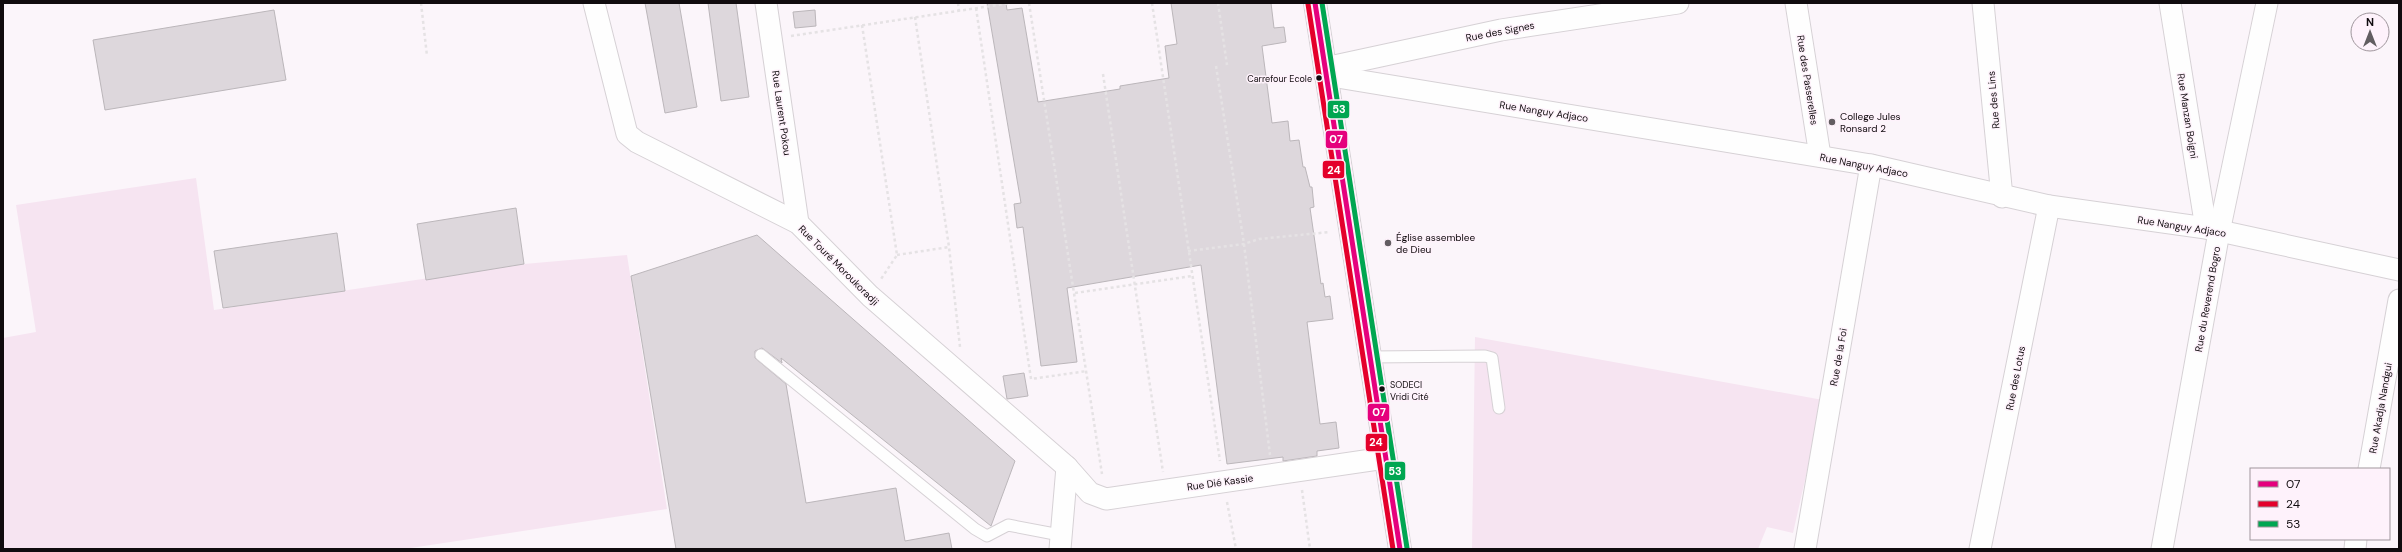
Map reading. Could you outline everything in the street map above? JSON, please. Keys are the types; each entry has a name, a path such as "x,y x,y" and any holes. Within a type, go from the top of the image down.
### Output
{"street":[{"name":"Rue Touré Moroukoradji","path":"594,3 627,134 637,142 798,223 870,296 1067,467"},
{"name":"Rue Laurent Pokou","path":"766,3 798,223"},
{"path":"1315,3 1400,549"},
{"name":"Rue des Signes","path":"1325,71 1501,30 1678,3"},
{"name":"Rue des Passerelles","path":"1796,3 1820,156"},
{"name":"Rue des Lins","path":"1983,3 2002,197"},
{"name":"Rue Manzan Boigni","path":"2170,3 2213,230"},
{"name":"Rue du Reverend Bogro","path":"2162,549 2213,230 2266,3"},
{"name":"Rue Nanguy Adjaco","path":"1325,71 1871,165 2002,197 2049,206 2213,230 2399,270"},
{"name":"Rue de la Foi","path":"1806,549 1871,165"},
{"name":"Rue des Lotus","path":"1980,549 2049,206"},
{"name":"Rue Akadja Nandgui","path":"2369,468 2399,300"},
{"name":"Rue Dié Kassie","path":"1106,499 1385,458"},
{"path":"1060,542 1067,467"},
{"path":"1067,467 1090,493 1106,499"}],"lane":[{"path":"761,355 975,529 987,536 1008,525 1060,542"},
{"path":"1369,357 1485,356 1492,358 1499,408"}],"path":[{"path":"421,3 427,56"},
{"path":"958,3 959,11"},
{"path":"771,38 1010,3"},
{"path":"1028,3 1075,292 1106,499"},
{"path":"1152,3 1186,221 1188,251 1223,481 1236,549"},
{"path":"1218,3 1227,65"},
{"path":"976,8 1031,379 1086,371"},
{"path":"915,18 949,248 963,377"},
{"path":"862,25 896,255 870,296"},
{"path":"1216,66 1244,244 1270,457 1278,473"},
{"path":"1103,74 1166,490"},
{"path":"1188,251 1244,244 1259,239 1350,230"},
{"path":"896,255 949,248"},
{"path":"1075,292 1192,276"},
{"path":"1299,470 1310,549"}],"shaded area":[{"path":"196,178 214,310 524,264 627,255 667,509 404,549 3,549 3,338 36,332 16,205"},
{"path":"1475,337 1823,400 1793,533 1767,527 1758,549 1472,549"}],"building":[{"path":"645,3 679,3 697,107 665,113"},
{"path":"708,3 736,3 749,97 721,101"},
{"path":"987,3 1006,3 1007,10 1022,8 1038,102 1120,89 1120,86 1169,78 1165,46 1177,44 1171,3 1271,3 1274,28 1284,27 1286,42 1262,46 1272,123 1288,121 1290,141 1299,140 1303,167 1305,167 1310,187 1312,187 1314,207 1310,208 1321,284 1323,283 1325,297 1330,296 1333,319 1307,322 1320,424 1336,422 1339,448 1317,451 1317,456 1283,461 1283,457 1227,464 1201,265 1067,288 1077,362 1041,366 1023,227 1017,228 1014,204 1021,203"},
{"path":"274,10 286,80 105,110 93,40"},
{"path":"815,10 816,26 795,28 793,12"},
{"path":"516,208 524,264 426,280 417,224"},
{"path":"337,233 345,291 223,308 214,251"},
{"path":"757,235 1015,461 991,526 781,358 782,363 762,348 755,351 755,358 786,384 806,503 896,488 905,541 949,533 952,549 676,549 631,276"},
{"path":"1024,373 1028,396 1007,399 1003,376"}],"transit line":[{"name":"07","path":"1315,3 1400,549"},
{"name":"53","path":"1322,3 1407,548"},
{"name":"24","path":"1308,4 1393,549"}],"place":[{"name":"Carrefour Ecole","path":"1319,78"},
{"name":"College Jules Ronsard 2","path":"1832,122"},
{"name":"Église assemblee de Dieu","path":"1388,243"},
{"name":"SODECI Vridi Cité","path":"1382,389"}]}
